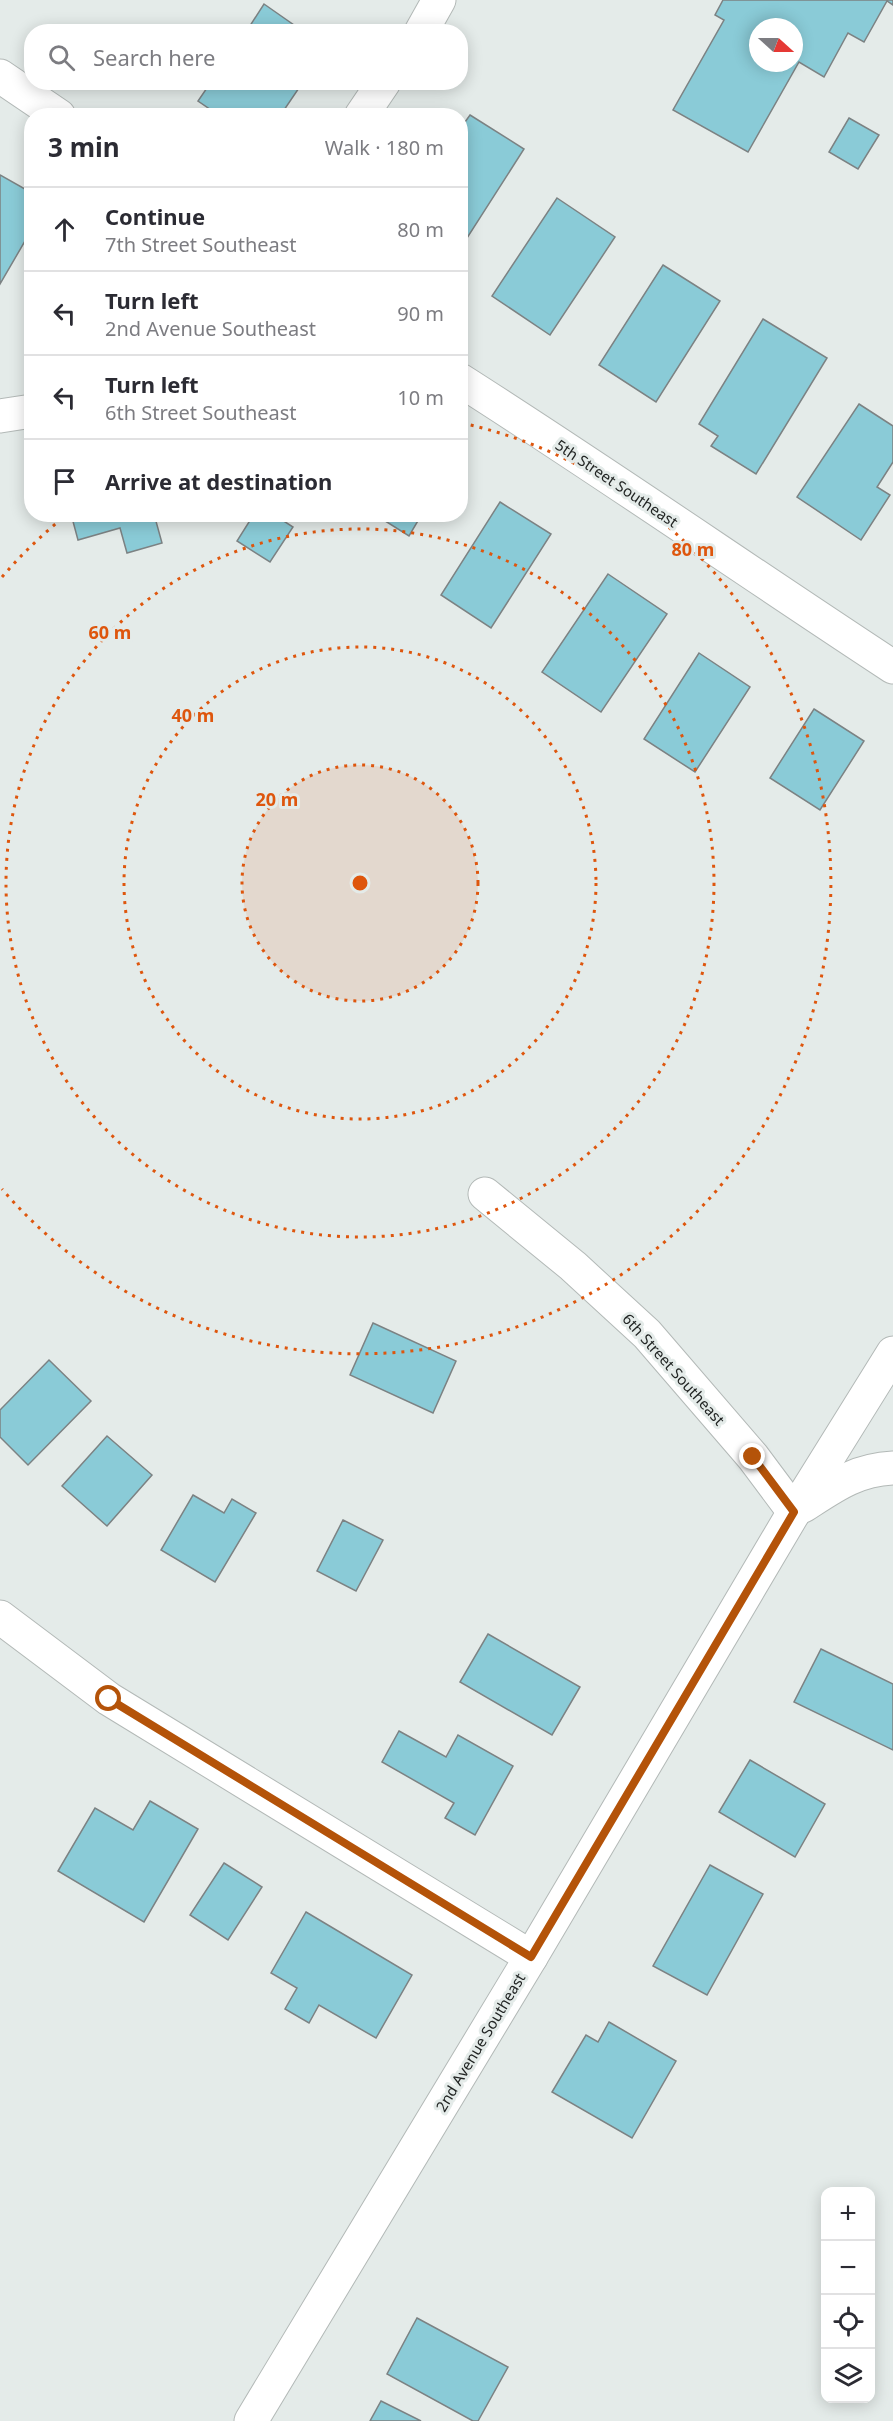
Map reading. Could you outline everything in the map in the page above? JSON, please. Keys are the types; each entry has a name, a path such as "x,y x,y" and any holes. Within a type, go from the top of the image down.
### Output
{"street":[{"path":"426,24 439,0"},
{"path":"0,76 47,108"},
{"path":"366,108 379,90"},
{"name":"5th Street Southeast","path":"468,385 573,452 893,667"},
{"path":"0,416 24,412"},
{"name":"6th Street Southeast","path":"485,1194 573,1266 647,1334 753,1457 794,1512"},
{"name":"2nd Avenue Southeast","path":"251,2421 531,1957 794,1512 891,1360"},
{"path":"794,1512 841,1480 871,1469 893,1468"},
{"path":"0,1617 109,1699 531,1957"}],"building":[{"path":"723,0 893,0 893,5 887,1 864,42 848,33 824,77 803,64 803,18 749,18 749,72 793,72 748,152 673,110 724,20 715,15"},
{"path":"264,4 293,24 251,24"},
{"path":"206,90 298,90 285,108 208,108 198,101"},
{"path":"470,115 524,149 468,236 468,118"},
{"path":"849,118 879,135 858,169 829,152"},
{"path":"0,175 24,188 24,243 0,284"},
{"path":"557,198 615,237 550,335 492,296"},
{"path":"663,265 720,301 656,402 599,365"},
{"path":"763,319 827,358 756,474 711,446 718,436 699,424"},
{"path":"859,404 893,426 893,462 877,487 890,495 861,540 797,497"},
{"path":"500,502 551,534 491,628 441,595"},
{"path":"73,522 156,522 162,543 127,553 120,528 78,540"},
{"path":"249,522 285,522 293,527 270,562 237,541"},
{"path":"387,522 417,522 409,536"},
{"path":"608,574 667,614 601,712 542,672"},
{"path":"699,653 750,687 695,772 644,739"},
{"path":"814,709 864,741 820,810 770,778"},
{"path":"373,1323 456,1361 433,1413 350,1375"},
{"path":"49,1360 91,1401 28,1465 0,1437 0,1410"},
{"path":"107,1436 152,1475 107,1526 62,1486"},
{"path":"193,1495 224,1513 232,1499 256,1513 215,1582 161,1550"},
{"path":"343,1520 383,1540 356,1591 317,1571"},
{"path":"488,1634 580,1687 552,1735 460,1682"},
{"path":"821,1649 893,1684 893,1750 794,1702"},
{"path":"399,1731 446,1757 458,1735 513,1766 475,1835 445,1818 454,1803 382,1762"},
{"path":"750,1760 825,1804 795,1857 719,1812"},
{"path":"150,1801 198,1829 144,1922 58,1871 95,1808 133,1830"},
{"path":"224,1863 262,1887 228,1940 190,1915"},
{"path":"710,1865 763,1894 707,1995 653,1966"},
{"path":"306,1912 412,1975 376,2038 319,2005 309,2023 285,2009 297,1988 271,1973"},
{"path":"609,2022 676,2061 632,2138 552,2092 586,2035 598,2042"},
{"path":"417,2318 508,2367 478,2421 473,2421 387,2374"},
{"path":"381,2401 421,2421 370,2421"}],"route":[{"path":"109,1699 531,1957 794,1512 753,1457"}]}
